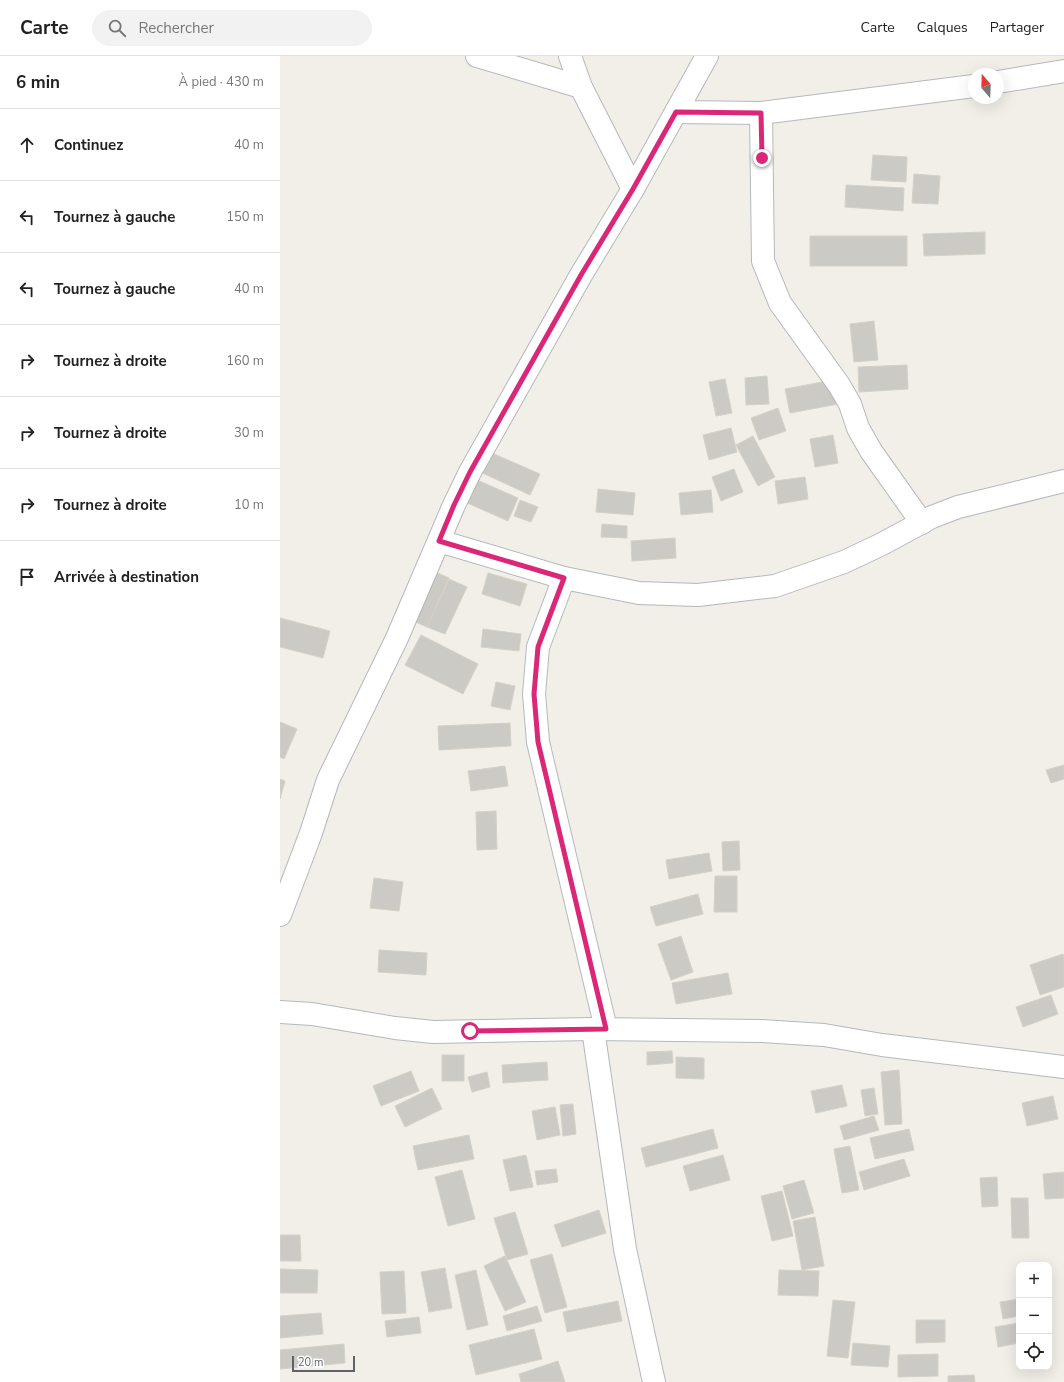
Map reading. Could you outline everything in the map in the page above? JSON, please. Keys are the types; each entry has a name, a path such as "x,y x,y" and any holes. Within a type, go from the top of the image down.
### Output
{"street":[{"path":"476,56 581,87"},
{"path":"570,56 581,87 633,189"},
{"path":"280,915 311,833 328,780 397,638 454,505 470,472 581,275 633,189 707,56"},
{"path":"1004,81 1064,71"},
{"path":"676,112 761,113 968,87"},
{"path":"761,113 763,261 771,283 780,303 839,385 850,404 858,428 870,451 922,523"},
{"path":"439,541 564,578 639,593 698,595 775,586 844,562 922,523 958,507 1064,481"},
{"path":"564,578 538,647 534,694 538,742 600,1029 625,1249 654,1382"},
{"path":"280,1012 312,1014 395,1028 433,1032 600,1029 761,1031 824,1035 882,1045 1064,1067"}],"building":[{"path":"873,155 907,157 906,182 871,180"},
{"path":"914,174 940,176 938,204 912,203"},
{"path":"846,185 904,188 903,211 845,207"},
{"path":"985,232 985,254 924,256 923,234"},
{"path":"810,236 907,236 907,266 810,266"},
{"path":"874,321 878,360 854,362 850,324"},
{"path":"907,365 908,389 859,392 858,367"},
{"path":"767,376 769,404 746,405 745,378"},
{"path":"725,379 732,413 716,416 709,382"},
{"path":"833,380 838,404 790,413 785,389"},
{"path":"778,408 786,431 759,440 751,418"},
{"path":"731,428 737,452 709,460 703,435"},
{"path":"833,435 838,463 815,467 810,439"},
{"path":"753,436 775,477 758,486 736,445"},
{"path":"485,450 540,474 530,495 476,470"},
{"path":"734,469 743,492 721,501 712,477"},
{"path":"805,477 808,499 778,504 775,481"},
{"path":"475,479 518,498 508,521 465,502"},
{"path":"598,489 635,493 633,515 596,512"},
{"path":"711,490 713,512 681,515 679,493"},
{"path":"520,500 538,507 531,522 514,516"},
{"path":"602,524 627,526 627,538 601,537"},
{"path":"675,538 676,558 632,561 631,541"},
{"path":"433,571 449,578 427,627 411,620"},
{"path":"488,573 527,584 520,606 482,594"},
{"path":"449,579 467,587 445,634 427,627"},
{"path":"280,618 330,631 323,658 280,647"},
{"path":"483,629 521,634 519,651 481,647"},
{"path":"421,635 478,664 463,694 405,665"},
{"path":"496,682 515,686 510,710 491,706"},
{"path":"280,722 297,729 284,759 280,757"},
{"path":"510,723 511,746 439,750 438,726"},
{"path":"1064,765 1064,779 1051,783 1046,770"},
{"path":"505,766 508,786 471,791 468,771"},
{"path":"280,779 285,781 280,799"},
{"path":"496,811 497,849 477,850 476,812"},
{"path":"739,841 740,870 723,871 722,842"},
{"path":"709,853 712,871 669,879 666,860"},
{"path":"715,876 737,876 737,912 714,912"},
{"path":"374,878 403,882 399,911 370,908"},
{"path":"698,894 703,914 656,926 650,907"},
{"path":"681,936 693,972 671,980 658,944"},
{"path":"379,950 427,953 426,975 378,972"},
{"path":"1063,954 1064,987 1040,995 1030,965"},
{"path":"728,973 732,994 676,1004 672,983"},
{"path":"1051,995 1058,1014 1023,1027 1016,1007"},
{"path":"672,1051 673,1063 647,1065 647,1052"},
{"path":"442,1055 464,1055 464,1081 442,1081"},
{"path":"676,1057 704,1058 704,1079 676,1078"},
{"path":"547,1062 548,1080 503,1083 502,1065"},
{"path":"899,1070 902,1124 885,1125 881,1072"},
{"path":"411,1071 419,1091 381,1106 373,1086"},
{"path":"487,1072 490,1087 472,1092 468,1077"},
{"path":"842,1085 847,1106 816,1113 811,1091"},
{"path":"432,1088 442,1109 405,1127 395,1106"},
{"path":"874,1088 878,1114 865,1116 861,1090"},
{"path":"1053,1096 1058,1119 1027,1126 1022,1103"},
{"path":"573,1104 576,1134 563,1136 560,1105"},
{"path":"555,1107 560,1135 537,1140 532,1111"},
{"path":"874,1116 879,1130 844,1140 840,1126"},
{"path":"713,1129 718,1148 646,1167 641,1148"},
{"path":"909,1129 914,1150 875,1159 870,1138"},
{"path":"469,1135 474,1159 418,1170 413,1146"},
{"path":"850,1146 859,1190 842,1193 834,1149"},
{"path":"526,1155 533,1187 510,1191 503,1160"},
{"path":"723,1155 730,1180 690,1191 683,1166"},
{"path":"904,1159 910,1176 864,1190 859,1172"},
{"path":"556,1169 558,1182 537,1185 535,1171"},
{"path":"462,1170 475,1219 448,1226 435,1177"},
{"path":"1064,1172 1064,1198 1045,1199 1043,1174"},
{"path":"997,1177 998,1206 982,1207 980,1178"},
{"path":"804,1180 814,1213 792,1219 783,1186"},
{"path":"782,1191 793,1236 772,1241 761,1196"},
{"path":"1011,1198 1028,1198 1029,1238 1012,1238"},
{"path":"599,1210 606,1233 562,1247 554,1225"},
{"path":"515,1212 528,1254 507,1260 494,1218"},
{"path":"815,1217 824,1266 802,1270 793,1221"},
{"path":"280,1235 300,1235 301,1261 280,1261"},
{"path":"552,1254 567,1307 545,1313 530,1260"},
{"path":"505,1256 526,1302 505,1311 484,1266"},
{"path":"445,1268 452,1308 429,1312 421,1272"},
{"path":"280,1269 318,1270 317,1293 280,1293"},
{"path":"476,1270 488,1325 467,1330 455,1275"},
{"path":"779,1270 819,1271 818,1296 778,1295"},
{"path":"404,1271 406,1313 382,1314 380,1272"},
{"path":"1016,1299 1016,1317 1003,1319 1000,1302"},
{"path":"833,1300 855,1302 848,1358 827,1356"},
{"path":"618,1301 622,1321 567,1332 563,1312"},
{"path":"537,1306 542,1321 507,1331 503,1316"},
{"path":"321,1313 323,1334 280,1338 280,1316"},
{"path":"419,1317 421,1333 387,1337 385,1321"},
{"path":"916,1320 945,1320 945,1342 916,1343"},
{"path":"1016,1324 1016,1344 998,1347 995,1327"},
{"path":"534,1329 542,1359 476,1375 469,1345"},
{"path":"853,1343 890,1346 888,1367 851,1365"},
{"path":"344,1344 345,1363 280,1369 280,1350"},
{"path":"938,1354 938,1376 898,1377 898,1355"},
{"path":"558,1361 565,1382 521,1382 519,1374"},
{"path":"974,1375 975,1382 948,1382 948,1376"}],"route":[{"path":"470,1031 606,1029 538,742 534,694 538,647 564,578 439,541 470,472 581,275 633,189 676,112 761,113 762,158"}]}
